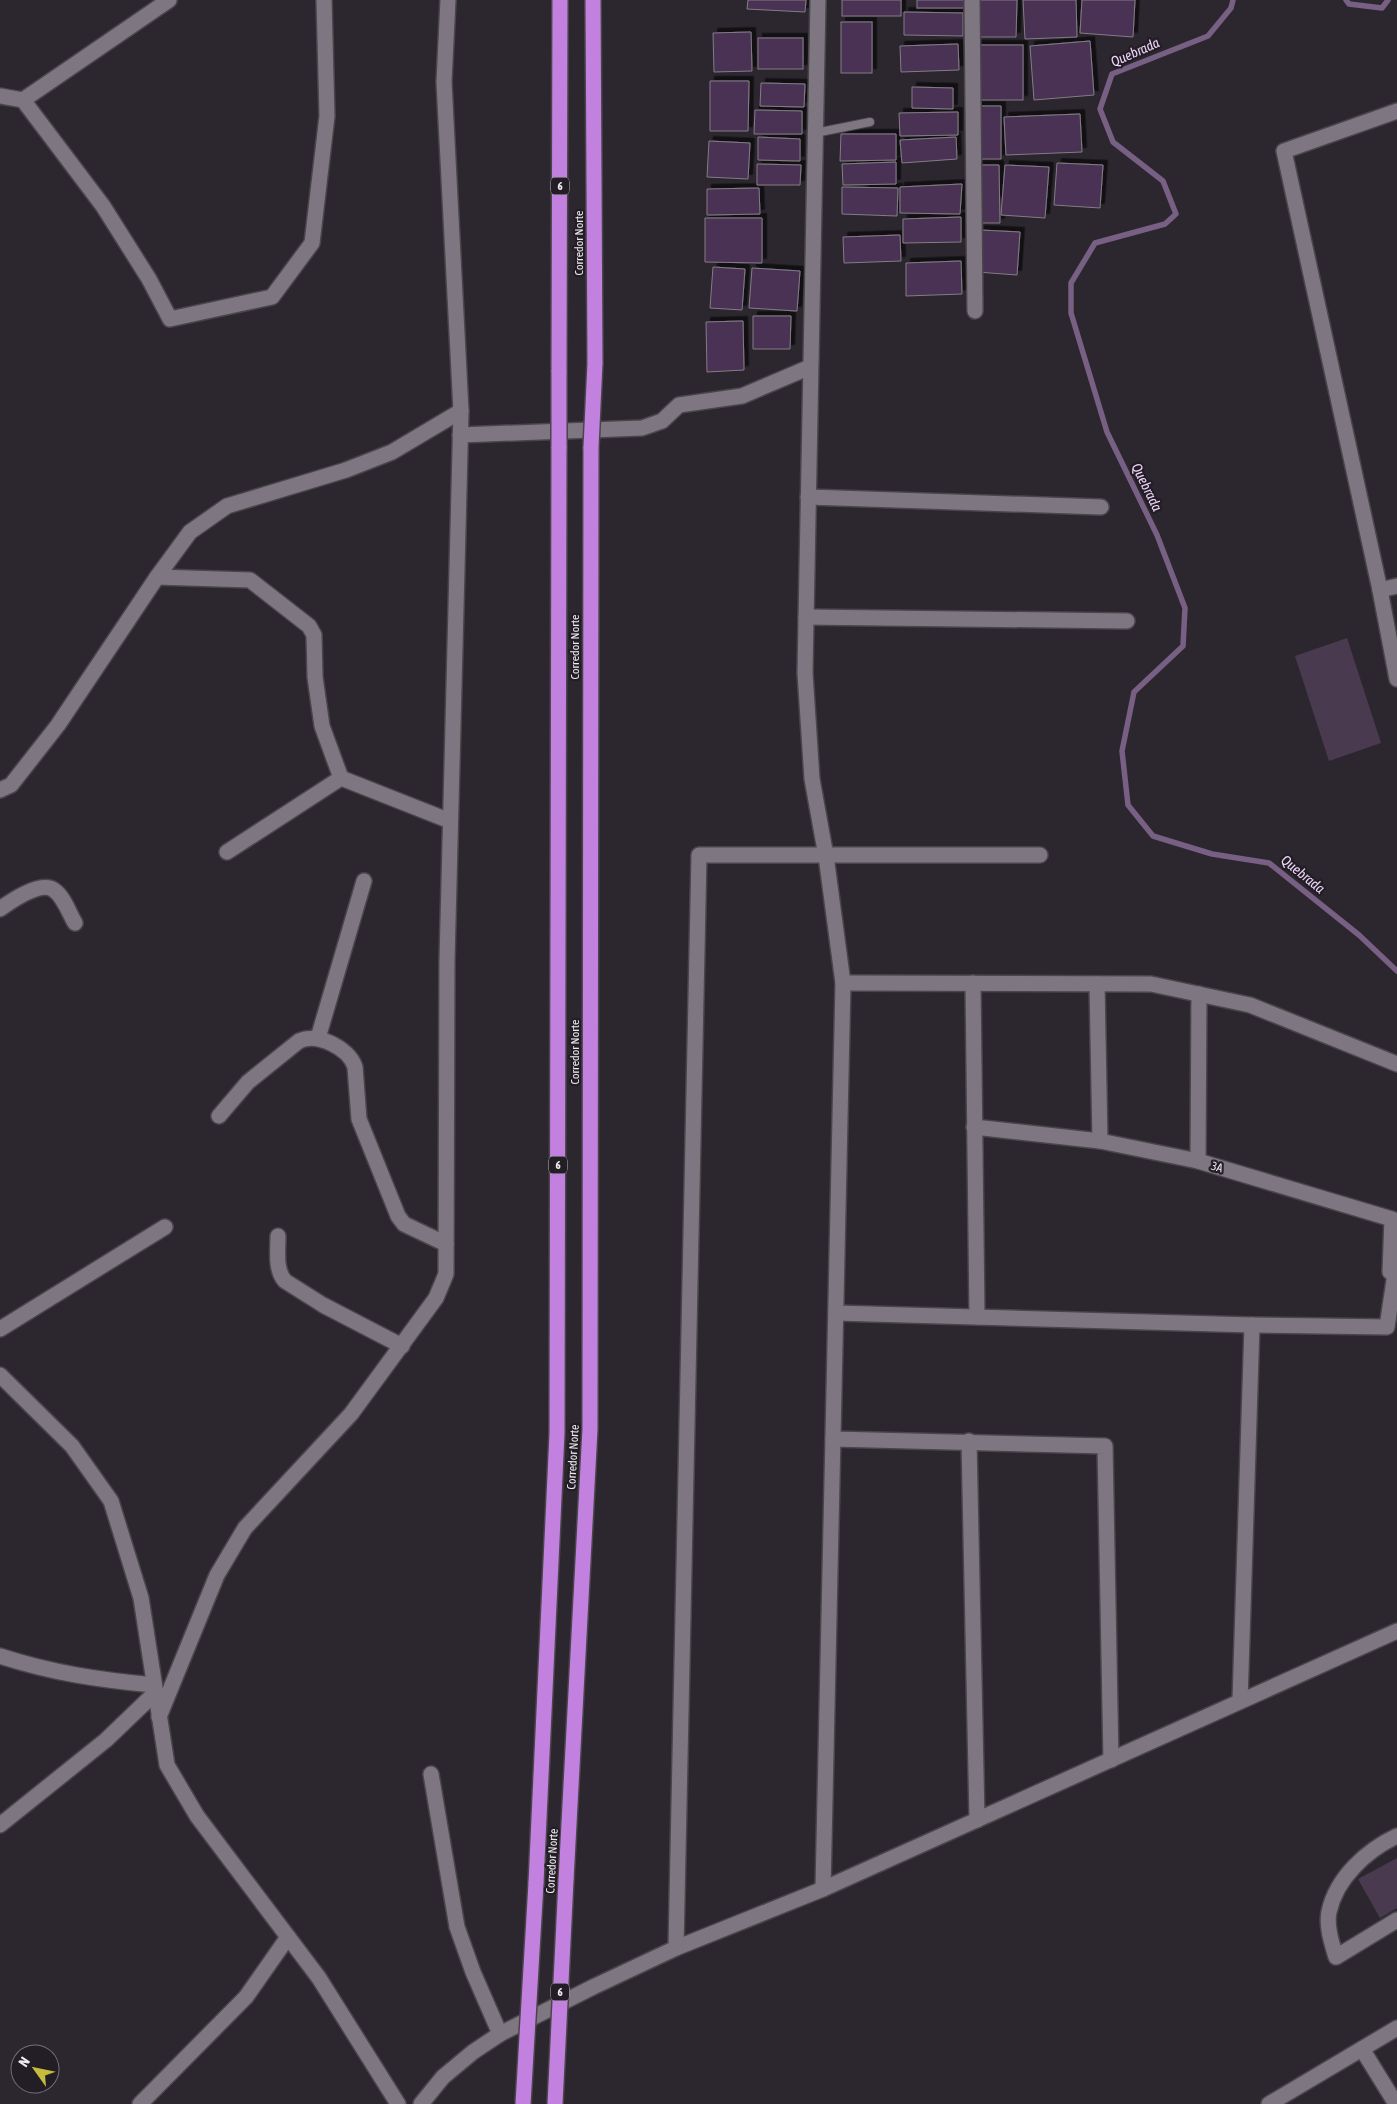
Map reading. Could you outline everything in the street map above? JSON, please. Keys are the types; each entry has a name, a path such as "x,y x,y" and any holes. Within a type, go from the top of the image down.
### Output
{"highway":[{"name":"Corredor Norte","path":"523,2104 536,1883 557,1433 560,0"},
{"name":"Corredor Norte","path":"555,2104 590,1429 590,446 595,363 593,0"}],"street":[{"path":"23,100 168,0"},
{"path":"0,96 23,100 103,206 149,279 170,319 272,297 312,243 327,116 324,0"},
{"path":"159,1717 216,1575 245,1528 351,1414 436,1298 446,1274 447,971 461,410 444,82 448,0"},
{"path":"818,0 805,673 812,779 826,856 843,983 824,1889"},
{"path":"972,0 975,311"},
{"path":"1397,111 1284,151 1380,590 1397,678"},
{"path":"460,435 642,428 662,421 679,405 742,396 810,367"},
{"path":"0,790 11,785 58,725 190,532 227,506 346,470 392,452 461,410"},
{"path":"808,497 1101,507"},
{"path":"157,578 250,580 309,626 314,634 315,676 322,726 341,778 450,821"},
{"path":"1380,590 1397,586"},
{"path":"806,617 1127,621"},
{"path":"227,852 341,778"},
{"path":"676,1948 699,855 1040,855"},
{"path":"318,1038 364,881"},
{"path":"0,909 18,897 41,887 52,888 60,896 75,923"},
{"path":"843,983 1151,984 1250,1005 1397,1064"},
{"path":"973,983 977,1317"},
{"path":"1097,984 1100,1141"},
{"path":"1198,1161 1199,994"},
{"path":"219,1116 248,1082 299,1041 308,1036 318,1038 346,1052 352,1059 355,1067 358,1119 398,1216 404,1224 446,1244"},
{"name":"3A","path":"974,1126 1100,1141 1198,1161 1392,1219 1390,1270 1394,1283"},
{"path":"0,1329 165,1227"},
{"path":"278,1236 278,1268 280,1276 285,1281 323,1305 402,1346"},
{"path":"836,1313 1387,1327 1397,1260"},
{"path":"1240,1701 1252,1325"},
{"path":"0,1375 72,1446 111,1501 141,1598 167,1765 197,1816 319,1978 398,2104"},
{"path":"833,1439 1105,1446 1111,1760"},
{"path":"969,1442 978,1820"},
{"path":"421,2104 443,2078 473,2052 500,2034 593,1987 676,1948 824,1889 1397,1631"},
{"path":"0,1656 36,1668 155,1689"},
{"path":"0,1825 106,1740 155,1689"},
{"path":"431,1774 457,1927 473,1972 500,2034"},
{"path":"1397,1836 1376,1848 1349,1872 1335,1893 1328,1913 1329,1930 1336,1958 1397,1920"},
{"path":"140,2104 246,1997 288,1937"},
{"path":"1269,2104 1397,2028"},
{"path":"1362,2049 1396,2104"}],"lane":[{"path":"815,133 870,122"}],"shaded area":[{"path":"1347,638 1381,743 1329,761 1295,656"},
{"path":"1397,1858 1397,1908 1380,1918 1358,1879"}],"building":[{"path":"748,0 806,0 805,12 747,9"},
{"path":"842,0 901,0 901,16 842,16"},
{"path":"917,0 970,0 970,8 917,8"},
{"path":"974,0 1017,0 1016,37 973,37"},
{"path":"1023,0 1076,0 1077,37 1025,39"},
{"path":"1082,0 1135,0 1133,37 1080,33"},
{"path":"904,12 963,13 963,36 904,35"},
{"path":"841,22 872,22 872,73 841,73"},
{"path":"751,32 752,71 714,72 713,33"},
{"path":"758,38 803,38 803,69 758,69"},
{"path":"1090,41 1094,95 1034,100 1030,46"},
{"path":"958,44 959,70 901,72 900,46"},
{"path":"975,45 1023,45 1023,100 975,100"},
{"path":"710,81 749,81 748,131 710,131"},
{"path":"761,83 805,84 804,107 760,106"},
{"path":"912,87 953,88 953,109 912,108"},
{"path":"975,106 1001,106 1001,159 976,159"},
{"path":"755,110 802,111 802,134 754,134"},
{"path":"958,112 958,135 900,136 899,113"},
{"path":"1080,114 1082,152 1006,155 1004,117"},
{"path":"841,134 896,134 896,160 840,161"},
{"path":"758,137 800,139 800,161 758,160"},
{"path":"956,137 957,159 902,163 900,140"},
{"path":"709,141 750,143 748,179 707,177"},
{"path":"896,162 896,184 843,185 842,164"},
{"path":"1057,163 1103,165 1100,208 1054,205"},
{"path":"757,164 801,165 800,185 757,185"},
{"path":"977,165 999,165 1000,223 978,223"},
{"path":"1005,165 1049,167 1045,218 1001,215"},
{"path":"962,184 960,214 900,213 900,187"},
{"path":"842,187 898,188 897,216 842,214"},
{"path":"759,188 760,214 707,215 707,189"},
{"path":"961,217 961,242 903,243 903,219"},
{"path":"705,218 762,218 762,263 705,262"},
{"path":"980,230 1020,232 1017,275 977,272"},
{"path":"900,235 901,261 844,263 843,237"},
{"path":"961,261 962,294 906,296 906,263"},
{"path":"713,267 745,269 742,310 710,308"},
{"path":"752,268 800,271 797,311 749,308"},
{"path":"753,316 791,316 790,349 753,349"},
{"path":"743,321 744,370 707,372 706,322"}],"waterway":[{"name":"Quebrada","path":"1233,0 1231,8 1208,36 1112,74 1100,109 1113,142 1163,181 1176,214 1165,224 1095,243 1071,283 1071,313 1107,432 1157,535 1185,608 1183,646 1134,692 1122,751 1128,805 1153,836 1212,854 1269,863 1359,935 1397,971"},
{"name":"Quebrada","path":"1346,0 1349,4 1382,8 1388,0"}]}
